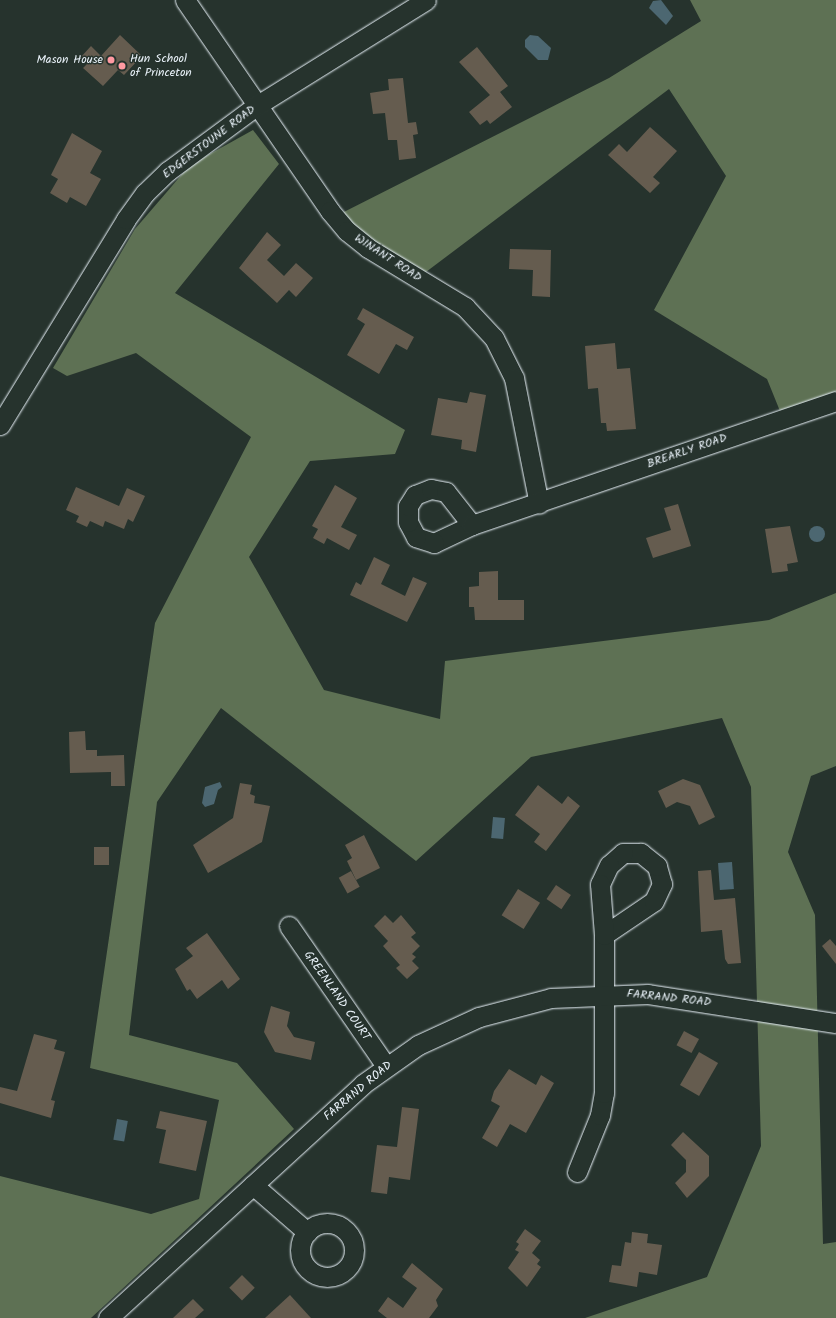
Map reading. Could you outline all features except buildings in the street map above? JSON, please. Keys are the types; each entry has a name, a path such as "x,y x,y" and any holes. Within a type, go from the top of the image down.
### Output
{"street":[{"name":"WINANT ROAD","path":"185,0 256,106 347,231 368,248 465,307 494,338 514,378 539,504"},
{"name":"EDGERSTOUNE ROAD","path":"0,425 126,219 145,193 168,171 256,106 426,0"},
{"name":"BREARLY ROAD","path":"472,524 539,504 836,401"},
{"name":"GREENLAND COURT","path":"289,926 386,1066"},
{"path":"577,1172 604,1093 604,935"},
{"name":"FARRAND ROAD","path":"108,1318 386,1066 424,1042 479,1016 551,998 603,993 693,998 836,1023"},
{"path":"253,1185 307,1232"}],"green space":[{"path":"690,0 836,0 836,407 784,421 767,379 654,310 726,176 669,89 414,281 330,219 609,78 701,21"},
{"path":"253,130 279,164 175,293 405,430 395,454 310,461 249,557 324,690 440,719 445,661 769,620 836,593 836,766 811,776 788,852 815,915 823,1244 836,1242 836,1318 585,1318 707,1277 761,1146 751,787 722,718 531,757 416,861 221,708 157,802 129,1035 237,1063 294,1129 91,1318 0,1318 0,1176 151,1214 199,1199 219,1100 90,1068 155,623 251,437 136,353 67,376 53,368 135,229 190,165"}],"water":[{"path":"661,0 673,16 666,25 649,8 653,1"},
{"path":"530,35 538,36 551,48 548,60 538,60 525,47 525,40"},
{"path":"817,526 823,528 825,534 823,540 817,542 811,540 809,534 811,528"},
{"path":"220,782 222,787 218,790 214,804 205,807 202,803 205,787"},
{"path":"493,817 505,818 503,839 491,838"},
{"path":"732,862 734,889 720,890 718,863"},
{"path":"117,1119 128,1121 124,1142 113,1140"}],"place":[{"name":"Mason House","path":"111,60"},
{"name":"Hun School of Princeton","path":"122,66"}]}
